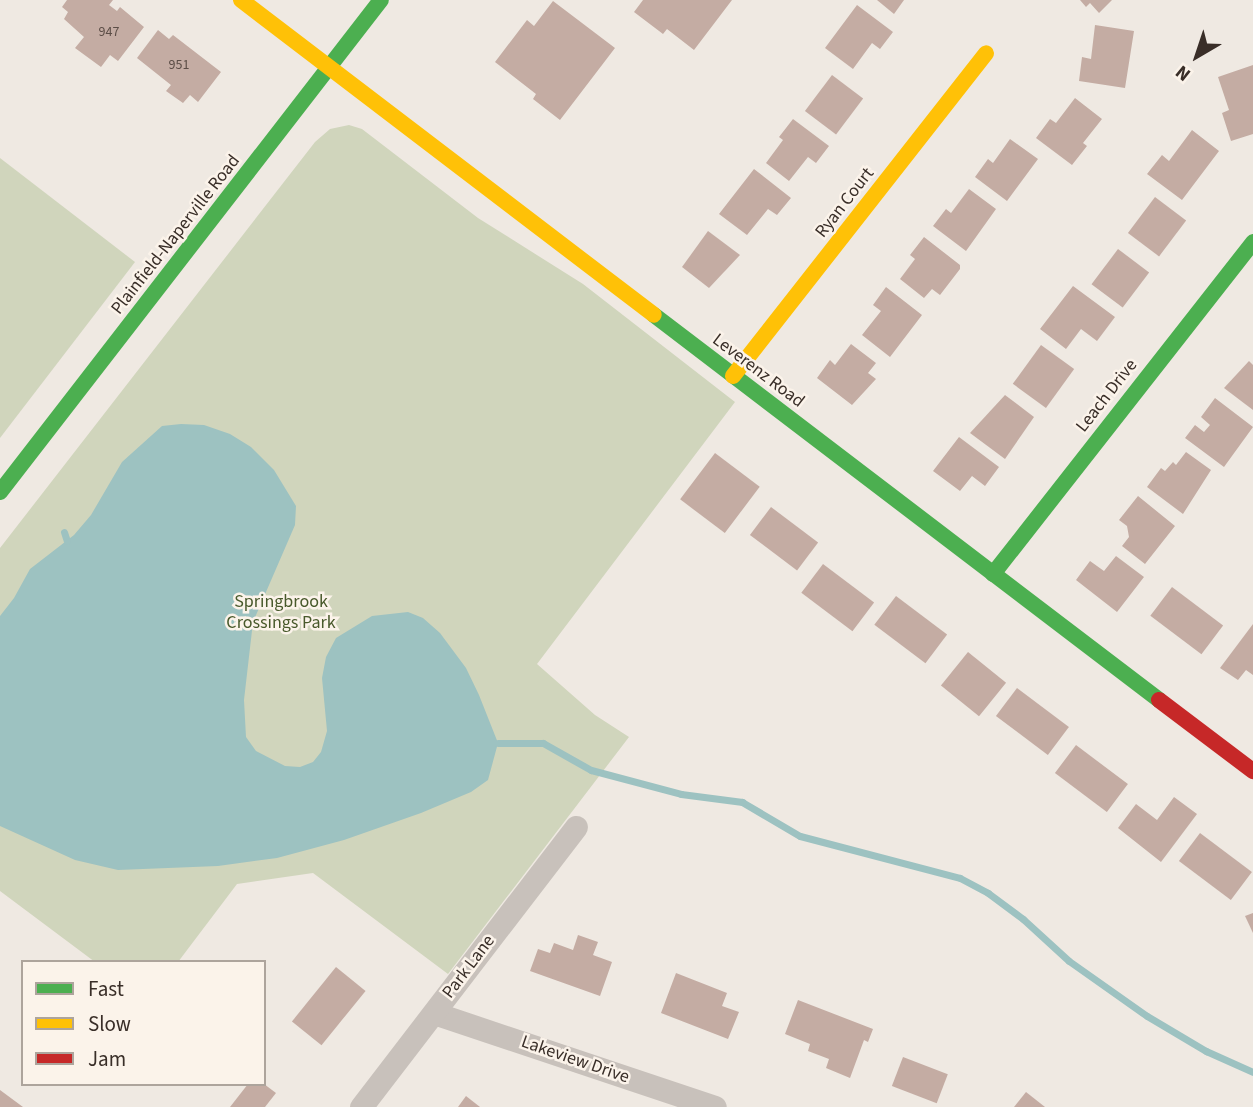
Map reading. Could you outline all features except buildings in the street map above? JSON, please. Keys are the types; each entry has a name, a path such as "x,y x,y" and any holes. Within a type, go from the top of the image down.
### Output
{"street":[{"name":"Leverenz Road","path":"242,0 1253,771"},
{"name":"Plainfield-Naperville Road","path":"0,492 381,0"},
{"name":"Ryan Court","path":"733,376 986,53"},
{"name":"Leach Drive","path":"993,574 1253,242"},
{"name":"Park Lane","path":"361,1107 576,827"},
{"name":"Lakeview Drive","path":"434,1013 715,1107"}],"green space":[{"name":"Springbrook Crossings Park","path":"349,125 362,129 478,218 583,284 735,402 537,664 595,715 629,737 448,974 313,873 237,884 180,960 92,960 0,891 0,548 315,142 330,129"},
{"path":"0,158 135,262 0,438"}],"water":[{"path":"204,425 230,434 251,447 274,470 296,506 295,525 253,622 244,700 246,737 256,751 285,766 300,767 313,762 321,752 327,731 322,678 326,657 336,638 372,616 408,612 423,618 440,633 466,668 479,695 498,743 488,780 471,792 421,813 344,840 277,858 218,866 118,870 75,860 0,826 0,616 14,598 30,569 74,535 91,515 122,462 162,426"}],"waterway":[{"path":"64,532 67,541"},
{"path":"498,743 543,743 591,770 681,794 742,802 800,836 960,878 988,893 1023,919 1069,961 1147,1016 1206,1051 1253,1072"}],"traffic: fast":[{"path":"0,492 381,0"},
{"path":"993,574 1253,242"},
{"path":"654,315 1159,700"}],"traffic: slow":[{"path":"241,0 654,315"},
{"path":"733,376 986,53"}],"traffic: jam":[{"path":"1159,700 1253,771"}]}
